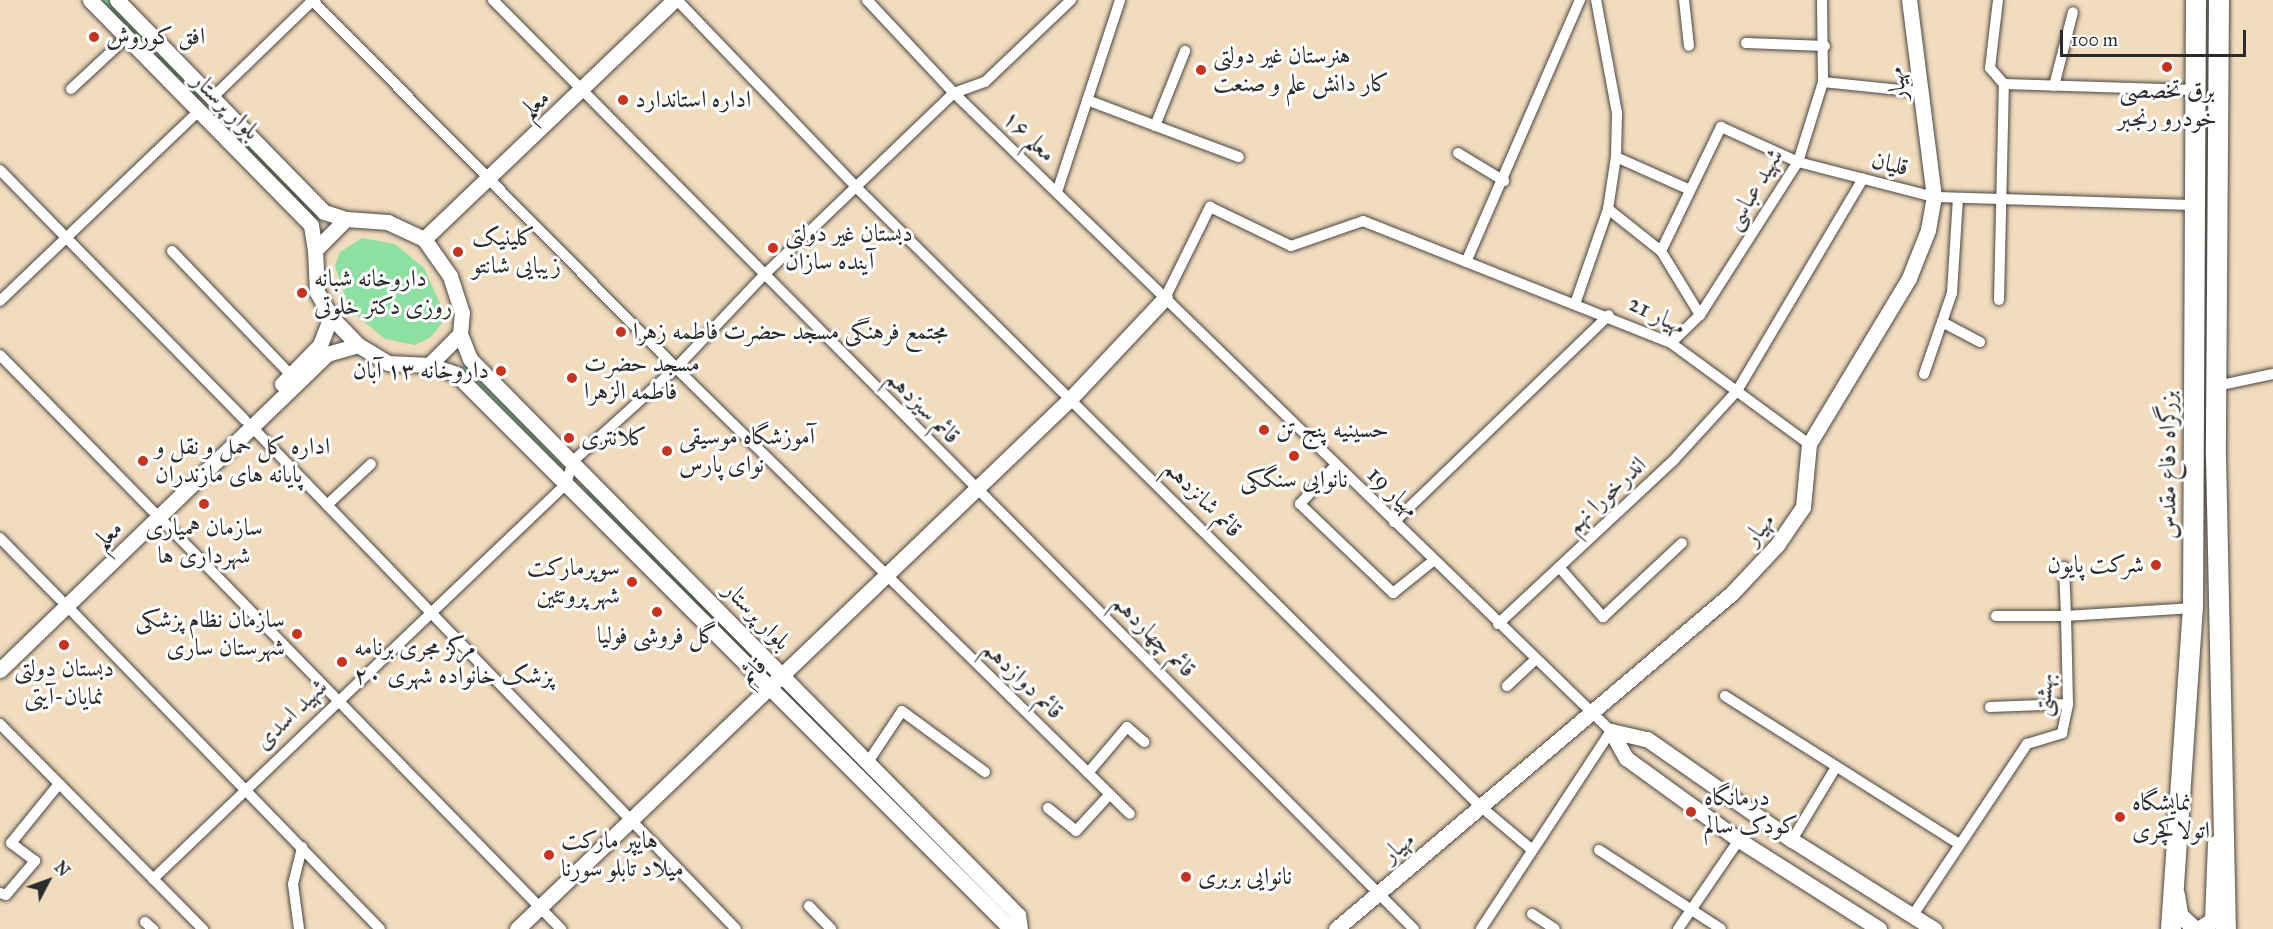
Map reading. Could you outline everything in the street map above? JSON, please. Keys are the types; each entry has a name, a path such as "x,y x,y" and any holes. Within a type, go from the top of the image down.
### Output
{"highway":[{"name":"بزرگراه دفاع مقدس","path":"2171,929 2193,608 2196,0"},
{"name":"بزرگراه دفاع مقدس","path":"2218,0 2216,386 2219,732 2226,929"}],"main road":[{"path":"2200,929 2213,921 2219,732"},
{"path":"2175,879 2180,915 2196,929"}],"street":[{"name":"بلوار پرستار","path":"90,0 311,225 315,250"},
{"name":"بلوار پرستار","path":"117,0 324,212 346,219"},
{"path":"0,301 313,0"},
{"name":"قائم دوازدهم","path":"313,0 410,101 676,368 1130,814"},
{"name":"معلم","path":"424,239 487,178 583,92 676,0"},
{"name":"قائم شانزدهم","path":"676,0 858,189 1072,397 1480,806 1530,849"},
{"name":"معلم ۱۶","path":"867,0 954,93 1165,298"},
{"path":"566,484 573,461 676,368 764,275 858,189 954,93 986,82 1071,0"},
{"path":"1057,192 1120,0"},
{"path":"1466,262 1504,181 1580,0"},
{"path":"1575,304 1608,209 1616,157 1617,113 1596,0"},
{"path":"1684,0 1689,46"},
{"name":"شهید عباسی","path":"1671,343 1700,315 1798,162 1823,82 1825,46 1822,0"},
{"name":"مهیار","path":"1336,929 1480,806 1592,716 1732,593 1777,545 1803,507 1809,444 1909,278 1934,197 1909,0"},
{"path":"1998,0 1990,68 2004,84 1999,300"},
{"name":"قائم سیزدهم","path":"497,4 976,490"},
{"path":"2054,86 2073,12"},
{"path":"71,89 127,38"},
{"path":"1746,43 1825,46"},
{"path":"1155,126 1185,51"},
{"path":"1823,82 1919,92"},
{"path":"2004,84 2195,90"},
{"path":"1087,100 1239,157"},
{"name":"قلیان","path":"1661,251 1688,189 1721,127 1798,162 1934,197 2194,205"},
{"path":"1458,153 1504,181"},
{"path":"1616,157 1688,189"},
{"path":"0,170 631,817 736,929"},
{"name":"اندرخورا نهم","path":"1498,624 1673,461 1737,391 1863,179"},
{"path":"1924,374 1952,293 1959,198"},
{"name":"مهیار 21","path":"1165,298 1210,207 1292,246 1363,221 1575,304 1609,315 1671,343 1809,444"},
{"path":"1608,209 1661,251 1700,315"},
{"path":"346,219 388,222 424,239 458,293 460,334 429,365 388,363 358,345 331,317 317,292 315,250 346,219"},
{"path":"172,251 291,375"},
{"name":"قائم","path":"517,929 631,817 887,577 1072,397 1165,298"},
{"name":"مهیار 19","path":"1165,298 1592,716 1611,731"},
{"path":"1394,522 1609,315"},
{"name":"معلم","path":"248,424 320,345 331,317"},
{"path":"1942,321 1980,342"},
{"name":"بلوار پرستار","path":"460,334 470,358 1018,915 1020,929"},
{"name":"معلم","path":"0,656 63,602 248,424 327,354 358,345"},
{"path":"0,355 561,929"},
{"name":"بلوار پرستار","path":"429,365 456,374 766,689 1011,929"},
{"path":"2216,386 2273,374"},
{"path":"327,505 371,464"},
{"path":"1336,465 1300,504 1393,593 1433,561"},
{"name":"شهید اسدی","path":"153,879 337,698 566,484"},
{"name":"قائم چهاردهم","path":"976,490 1303,812 1414,929"},
{"path":"0,538 380,929"},
{"path":"1559,567 1603,617 1682,543"},
{"name":"بهشتی","path":"1913,915 2027,744 2062,733 2068,704 2064,567"},
{"name":"معلم","path":"0,670 63,602"},
{"path":"1996,616 2066,616 2193,608"},
{"path":"1507,686 1535,660"},
{"path":"1725,696 1959,844"},
{"path":"1990,706 2068,704"},
{"path":"868,762 902,711 986,772"},
{"path":"0,724 203,929"},
{"path":"1088,773 1127,727 1144,742"},
{"path":"1611,731 1626,758 1739,840 1879,929"},
{"path":"1611,731 1647,739 1792,840 1934,929"},
{"path":"1481,929 1530,849 1611,731"},
{"path":"1792,840 1836,767"},
{"path":"0,893 6,895 35,861 12,843 59,784"},
{"path":"1048,808 1076,831 1110,794"},
{"path":"1678,929 1739,840"},
{"path":"299,929 292,884 302,847"},
{"path":"1599,849 1721,929"},
{"path":"809,906 831,929"},
{"path":"1532,914 1555,929"}],"green space":[{"path":"94,0 113,0 203,94 199,99 196,102"},
{"path":"212,105 319,214 317,217 312,219 208,109"},
{"path":"362,238 395,244 424,268 442,308 442,323 431,337 415,345 385,339 350,310 335,266 340,252"},
{"path":"467,362 564,463 558,468 460,369"},
{"path":"589,487 764,666 756,673 584,495"}],"place":[{"name":"افق کوروش","path":"94,37"},
{"name":"برق تخصصی خودرو رنجبر","path":"2167,67"},
{"name":"هنرستان غیر دولتی کار دانش علم و صنعت","path":"1201,70"},
{"name":"اداره استاندارد","path":"623,100"},
{"name":"دبستان غیر دولتی آینده سازان","path":"773,248"},
{"name":"کلینیک زیبایی شانتو","path":"458,252"},
{"name":"داروخانه شبانه روزی دکتر خلوتی","path":"302,293"},
{"name":"مجتمع فرهنگی مسجد حضرت فاطمه زهرا","path":"621,332"},
{"name":"داروخانه ١٣ آبان","path":"501,371"},
{"name":"مسجد حضرت فاطمه الزهرا","path":"572,378"},
{"name":"حسینیه پنج تن","path":"1264,430"},
{"name":"کلانتری","path":"569,438"},
{"name":"آموزشگاه موسیقی نوای پارس","path":"667,451"},
{"name":"نانوایی سنگکی","path":"1294,456"},
{"name":"اداره کل حمل و نقل و پایانه های مازندران","path":"143,461"},
{"name":"سازمان همیاری شهرداری ها","path":"204,504"},
{"name":"شرکت پایون","path":"2156,565"},
{"name":"سوپرمارکت شهر پروتئین","path":"632,582"},
{"name":"گل فروشی فولیا","path":"657,612"},
{"name":"سازمان نظام پزشکی شهرستان ساری","path":"297,634"},
{"name":"دبستان دولتی نمایان-آیتی","path":"64,645"},
{"name":"مرکز مجری برنامه پزشک خانواده شهری ٢٠","path":"342,662"},
{"name":"درمانگاه کودک سالم","path":"1691,812"},
{"name":"نمایشگاه اتولاکچری","path":"2120,817"},
{"name":"هایپر مارکت میلاد تابلو سورنا","path":"549,855"},
{"name":"نانوایی بربری","path":"1186,877"}]}
